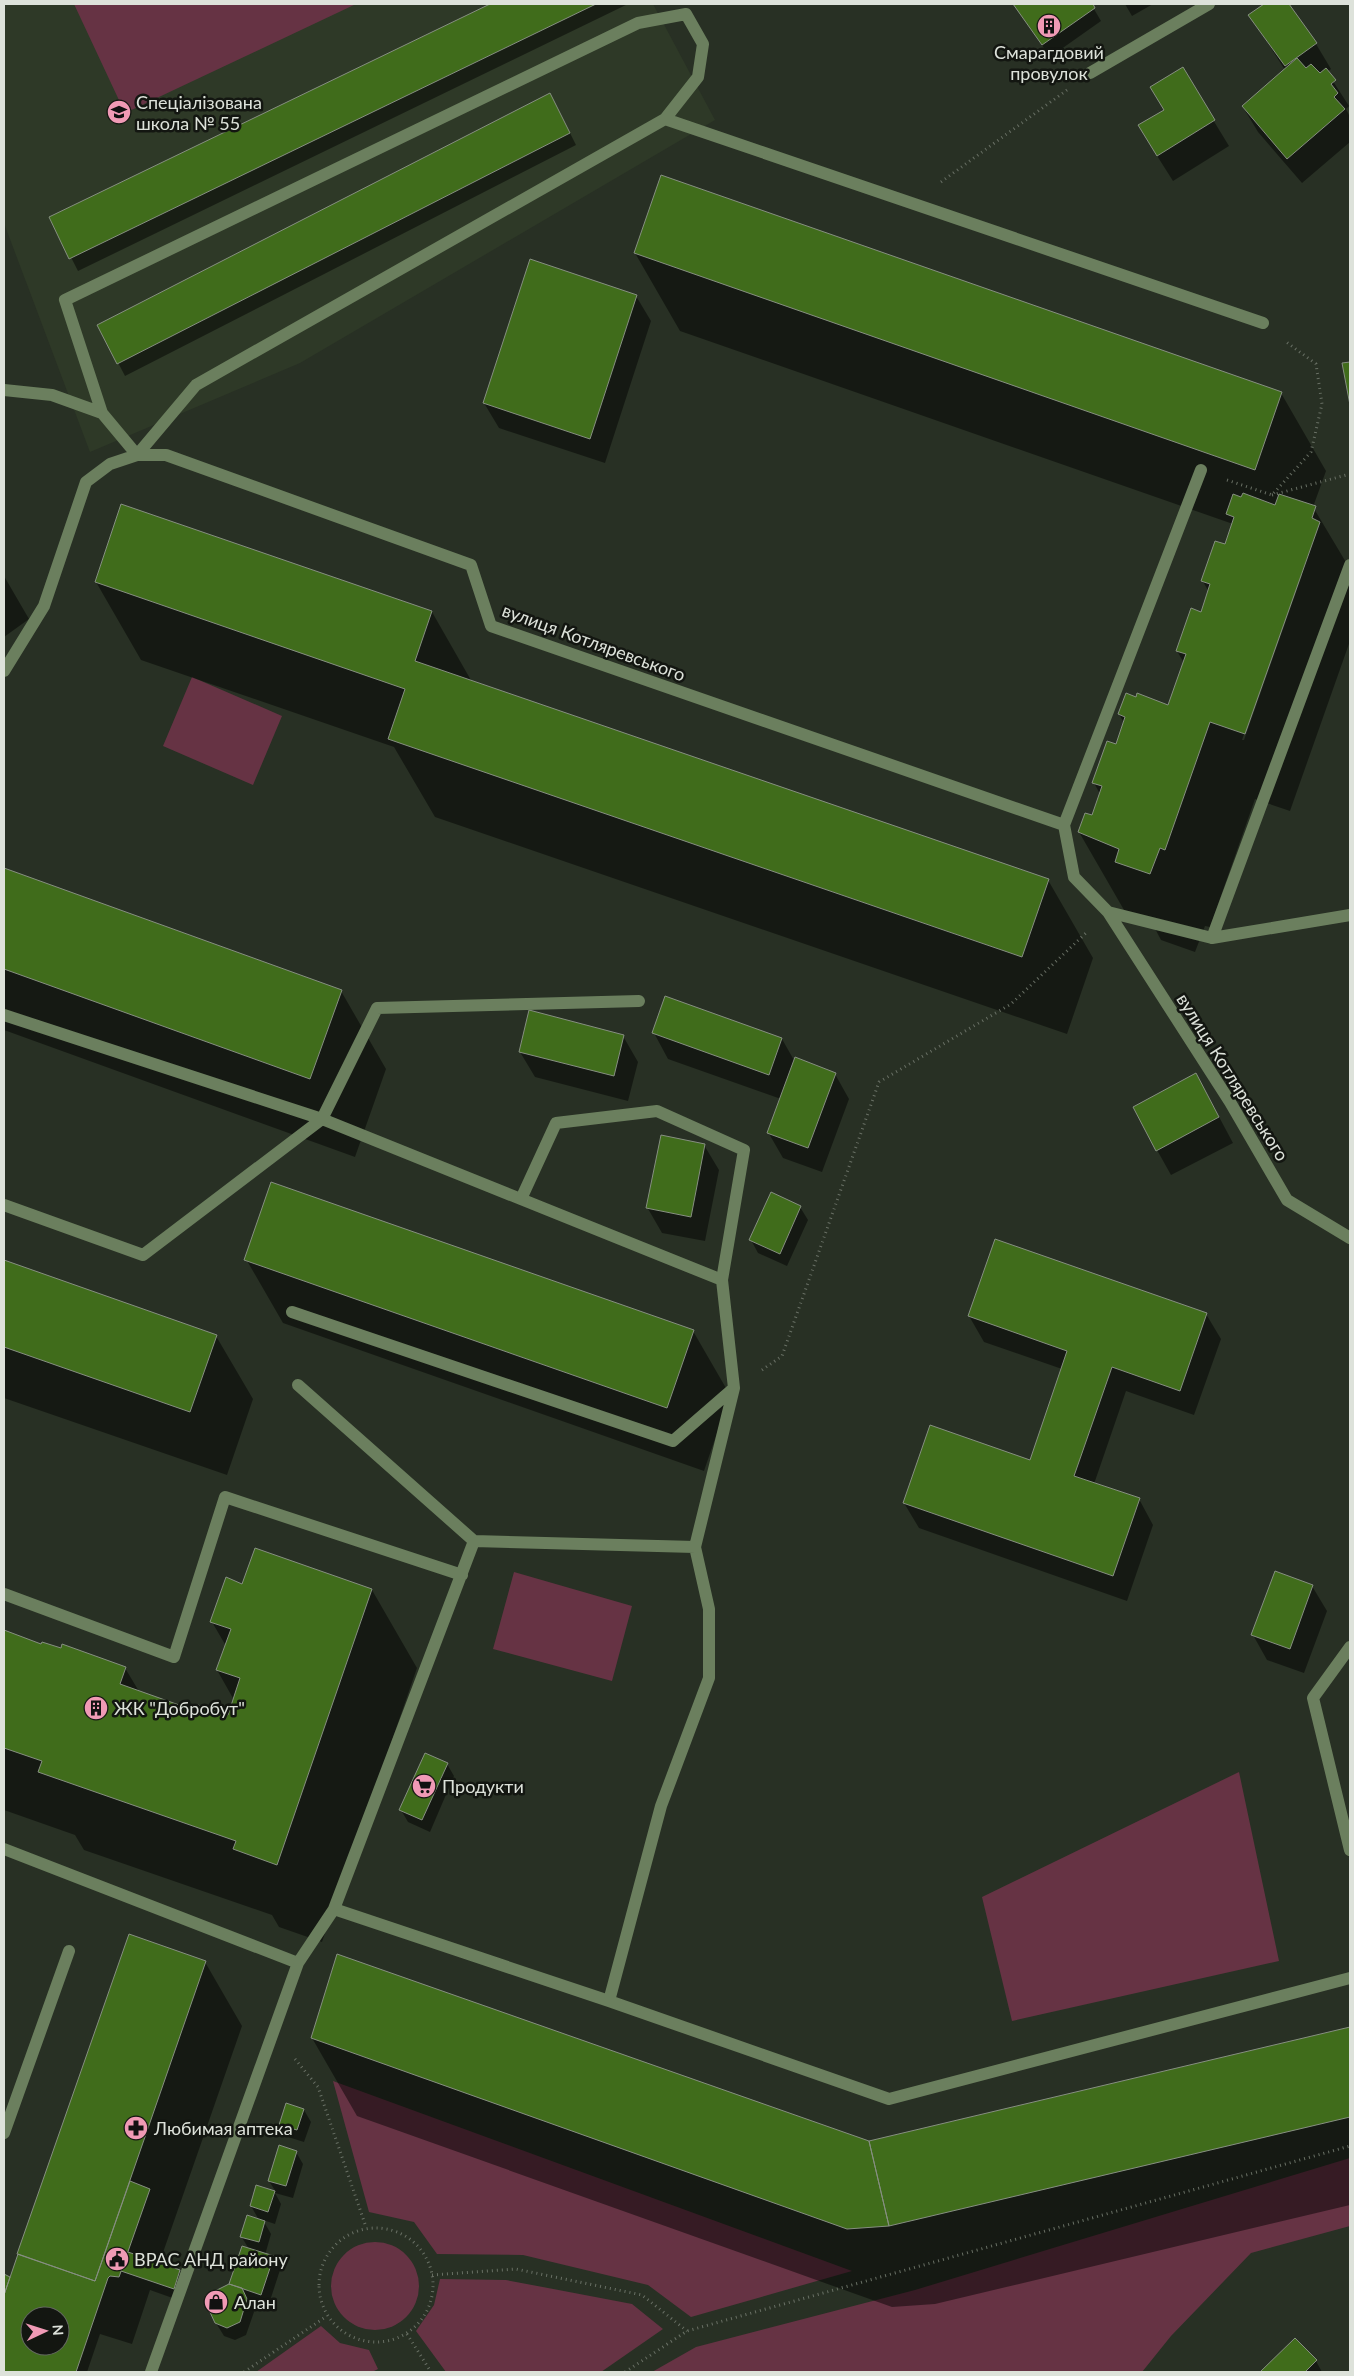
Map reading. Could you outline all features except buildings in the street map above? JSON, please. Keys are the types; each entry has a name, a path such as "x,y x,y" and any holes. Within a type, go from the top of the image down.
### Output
{"street":[{"path":"1090,73 1208,4"},
{"path":"686,14 703,44 698,77 664,119 196,385 137,455 102,413 65,300 638,23 686,14"},
{"path":"664,119 1263,323"},
{"path":"4,390 52,395 102,413"},
{"name":"вулиця Котляревського","path":"4,671 44,606 86,482 110,464 137,455 166,455 472,565 490,626 1064,825 1074,877 1108,912 1230,1102 1287,1200 1350,1238"},
{"path":"1064,825 1201,470"},
{"path":"1212,938 1350,565"},
{"path":"1108,912 1212,938 1350,915"},
{"path":"4,1205 143,1255 322,1119 377,1008 639,1001"},
{"path":"4,1015 322,1119 722,1280"},
{"path":"522,1199 556,1123 657,1111 744,1150 722,1280 734,1388 694,1547 710,1608 709,1678 660,1806 608,2001"},
{"path":"292,1312 673,1441 734,1388"},
{"path":"298,1385 474,1541 694,1547"},
{"path":"4,1594 174,1657 225,1497 462,1575"},
{"path":"152,2372 298,1963 334,1909 474,1541"},
{"path":"1350,1648 1313,1698 1350,1850"},
{"path":"4,1849 298,1963"},
{"path":"334,1909 608,2001 889,2099 1350,1978"},
{"path":"4,2133 69,1951"}],"path":[{"path":"912,203 1090,73"},
{"path":"1263,323 1316,364 1322,404 1311,452 1272,496"},
{"path":"1201,470 1272,496 1350,474"},
{"path":"734,1388 782,1356 878,1082 1011,1004 1108,912"},
{"path":"273,2033 318,2087 366,2227"},
{"path":"624,2372 687,2331 1350,2146"},
{"path":"366,2227 388,2228 409,2237 425,2254 432,2275 432,2297 423,2318 407,2334 386,2342 363,2341 343,2332 327,2316 319,2294 319,2272 328,2251 344,2235 366,2227"},
{"path":"432,2275 516,2269 642,2295 687,2331"},
{"path":"244,2372 327,2316"},
{"path":"407,2334 431,2372"}],"shaded area":[{"path":"4,4 653,4 715,120 300,363 90,452 4,223"},
{"path":"74,4 356,4 125,113"},
{"path":"192,677 282,716 253,785 163,746"},
{"path":"514,1572 632,1606 612,1681 493,1649"},
{"path":"1239,1772 1279,1961 1012,2021 982,1897"},
{"path":"333,2081 852,2271 691,2317 648,2285 523,2255 437,2254 414,2222 369,2212"},
{"path":"1350,2158 1350,2226 1251,2253 1171,2336 1142,2372 652,2372 696,2347 915,2290"},
{"path":"375,2242 392,2245 400,2249 412,2261 416,2269 419,2286 416,2303 412,2311 400,2323 392,2327 375,2330 358,2327 350,2323 338,2311 334,2303 331,2286 334,2269 338,2261 350,2249 358,2245"},
{"path":"440,2279 506,2280 632,2304 663,2329 601,2372 446,2372 416,2331 434,2305"},
{"path":"321,2326 340,2343 369,2350 378,2369 372,2372 256,2372"}],"place":[{"name":"Смарагдовий провулок","path":"1049,26"},
{"name":"Спеціалізована школа № 55","path":"119,112"},
{"name":"ЖК \"Добробут\"","path":"96,1708"},
{"name":"Продукти","path":"424,1786"},
{"name":"Любимая аптека","path":"136,2128"},
{"name":"ВРАС АНД району","path":"117,2259"},
{"name":"Алан","path":"216,2302"}]}
